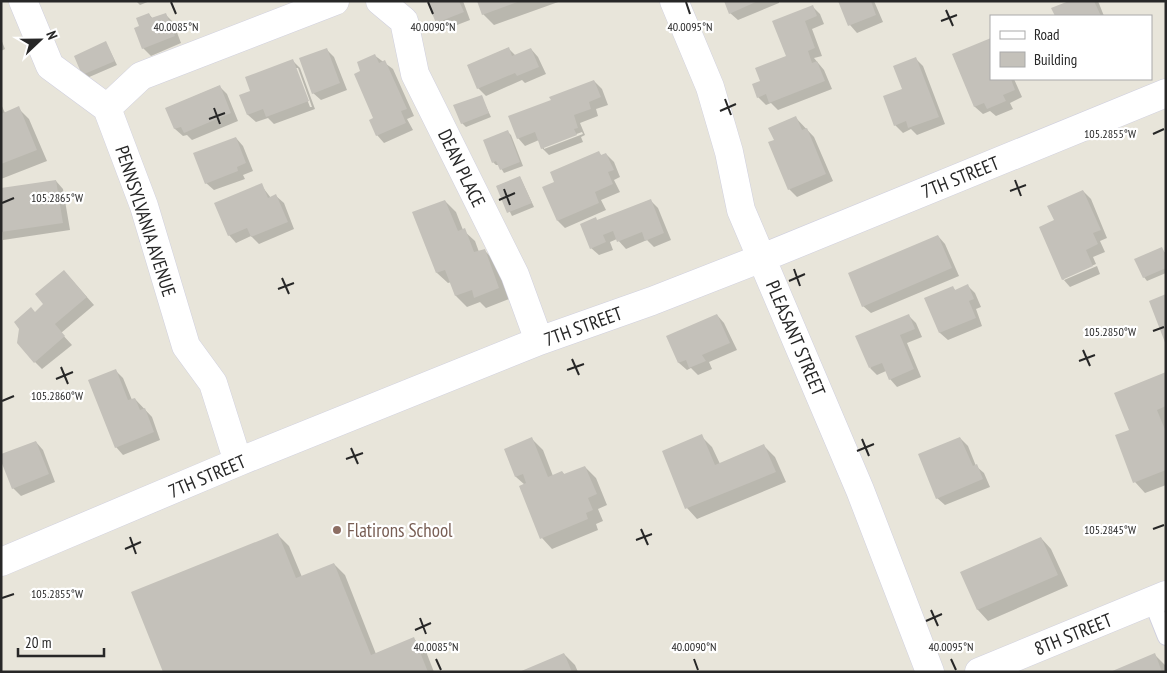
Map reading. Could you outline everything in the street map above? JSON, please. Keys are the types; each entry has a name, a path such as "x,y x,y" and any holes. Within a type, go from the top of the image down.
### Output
{"street":[{"path":"23,1 50,66 106,108 141,76 335,1"},
{"name":"DEAN PLACE","path":"380,1 404,21 415,74 515,275 540,341"},
{"name":"PLEASANT STREET","path":"674,1 710,87 729,152 741,210 860,490 930,672"},
{"name":"7TH STREET","path":"1,562 238,462 540,341 652,301 762,258 1166,93"},
{"name":"PENNSYLVANIA AVENUE","path":"106,108 144,206 186,346 213,383 238,462"},
{"name":"8TH STREET","path":"979,672 1159,599"}],"lane":[{"path":"1159,599 1166,637"}],"building":[{"path":"427,1 459,1 464,12 436,23"},
{"path":"477,1 520,1 482,15"},
{"path":"724,1 758,1 729,14"},
{"path":"838,1 871,1 876,15 848,26"},
{"path":"1069,1 1094,1 1101,15 1054,15 1051,8"},
{"path":"813,5 817,16 805,21 815,48 808,51 812,63 817,61 825,81 769,103 766,94 757,98 752,84 760,81 755,68 786,56 772,21"},
{"path":"149,13 151,18 166,13 175,36 142,49 134,28 139,26 136,18"},
{"path":"990,38 990,80 1011,80 1015,90 1003,95 1006,101 987,109 984,103 974,107 952,54"},
{"path":"106,41 115,61 82,75 74,56"},
{"path":"509,47 512,56 531,48 539,67 517,76 515,73 477,89 467,65"},
{"path":"327,48 340,83 312,94 299,58"},
{"path":"375,54 379,63 385,60 407,109 401,111 406,123 376,136 369,120 373,118 354,74 360,71 357,62"},
{"path":"916,57 939,117 908,128 906,121 894,126 883,96 902,89 893,66"},
{"path":"293,59 309,101 266,117 263,109 247,115 239,95 250,91 245,77"},
{"path":"594,80 601,97 589,102 591,109 574,115 578,128 574,129 577,135 541,149 535,132 517,139 508,116 551,100 549,97"},
{"path":"220,85 231,113 184,133 181,127 174,129 165,108"},
{"path":"482,95 489,113 461,124 453,105"},
{"path":"19,106 37,150 1,164 1,114"},
{"path":"796,116 802,130 807,128 826,174 788,190 768,142 774,140 768,128"},
{"path":"508,130 520,162 500,170 496,161 492,163 483,140"},
{"path":"236,137 246,163 237,167 238,171 205,184 193,153"},
{"path":"599,151 601,155 606,153 614,170 608,172 613,184 595,192 599,203 557,221 542,187 554,182 550,172"},
{"path":"520,176 532,203 507,213 496,186"},
{"path":"56,180 63,223 1,232 1,188"},
{"path":"262,183 268,198 276,194 288,222 251,237 247,228 228,236 214,203"},
{"path":"1083,190 1101,230 1093,233 1098,244 1086,250 1093,266 1062,280 1039,227 1054,220 1047,206"},
{"path":"651,199 664,233 645,241 642,232 617,242 613,231 603,235 606,242 590,249 580,224 596,217 597,220"},
{"path":"445,200 458,231 465,228 474,252 485,249 499,288 474,298 472,290 455,296 445,270 436,273 412,212"},
{"path":"938,235 952,268 862,307 848,273"},
{"path":"1162,247 1166,256 1166,268 1143,278 1134,259"},
{"path":"64,270 87,297 55,324 65,336 34,363 17,343 19,329 14,322 31,307 35,312 43,304 35,294"},
{"path":"968,284 974,299 969,301 976,318 939,333 924,298 953,286 955,290"},
{"path":"1166,294 1166,345 1149,301"},
{"path":"717,314 730,343 702,355 706,361 689,368 686,360 678,363 666,336"},
{"path":"909,314 915,329 900,335 914,369 889,380 882,363 869,368 855,336"},
{"path":"116,369 128,400 135,398 140,410 145,408 154,432 115,448 88,380"},
{"path":"1166,372 1166,406 1157,410 1166,432 1166,470 1133,483 1115,435 1129,430 1114,393"},
{"path":"702,434 715,465 764,444 776,472 685,509 662,451"},
{"path":"532,437 548,477 562,471 564,474 585,466 597,494 588,498 593,510 586,513 588,519 540,539 519,486 526,483 523,474 515,477 504,449"},
{"path":"960,437 973,466 977,464 983,479 936,499 918,454"},
{"path":"36,441 49,474 12,489 1,461 1,454"},
{"path":"278,533 296,578 334,563 371,655 414,637 428,672 163,672 131,592"},
{"path":"1041,537 1058,575 977,610 960,572"},
{"path":"564,653 572,672 519,672"},
{"path":"1155,653 1162,672 1110,672"}],"place":[{"name":"Flatirons School","path":"337,530"}]}
